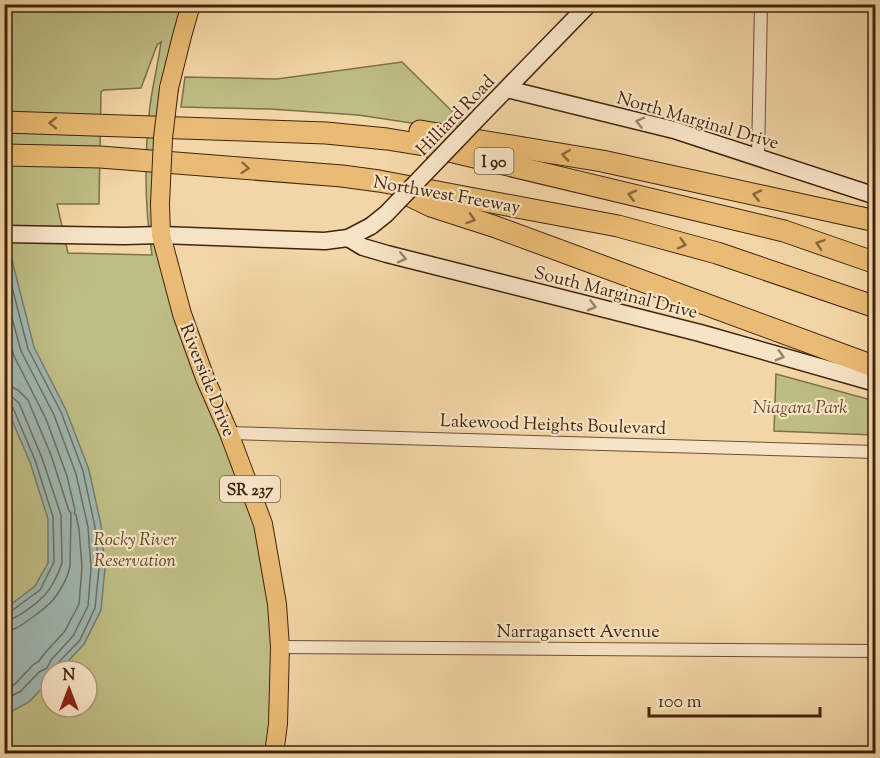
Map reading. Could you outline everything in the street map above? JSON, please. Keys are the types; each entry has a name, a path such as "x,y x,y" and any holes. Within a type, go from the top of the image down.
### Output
{"highway":[{"path":"130,126 257,121 338,122 425,131 602,160 876,221"},
{"name":"I 90","path":"4,122 326,133 387,139 424,145 784,231 876,263"},
{"name":"Northwest Freeway","path":"4,155 100,158 342,176 379,181 618,226 717,253 876,307"},
{"path":"379,181 431,206 493,226 876,367"}],"main road":[{"name":"Riverside Drive","path":"191,4 169,88 163,138 161,235 182,314 263,524 277,604 280,647 278,724 274,753"},
{"name":"Hilliard Road","path":"4,234 161,235 325,241 348,238 371,226 386,214 589,4"},
{"name":"North Marginal Drive","path":"507,89 674,130 876,196"},
{"name":"South Marginal Drive","path":"348,238 363,247 387,254 699,333 876,382"}],"street":[{"path":"758,157 761,4"},
{"name":"Lakewood Heights Boulevard","path":"229,433 876,452"},
{"name":"Narragansett Avenue","path":"280,647 876,651"}],"green space":[{"name":"Rocky River Reservation","path":"4,5 192,5 165,112 168,260 268,524 276,705 269,753 5,753","holes":["161,42 150,106 146,168 152,255 68,253 57,204 99,204 101,92 141,88 157,45"]},
{"path":"402,62 464,123 458,130 358,115 270,109 181,107 185,77 277,79"},
{"name":"Niagara Park","path":"776,374 875,401 875,435 774,431"}],"water":[{"path":"4,177 7,188 10,252 34,347 66,410 89,470 101,525 105,568 101,610 84,644 70,659 39,659 39,692 29,702 5,715 5,609 35,586 48,563 48,519 30,462 5,404"}]}
